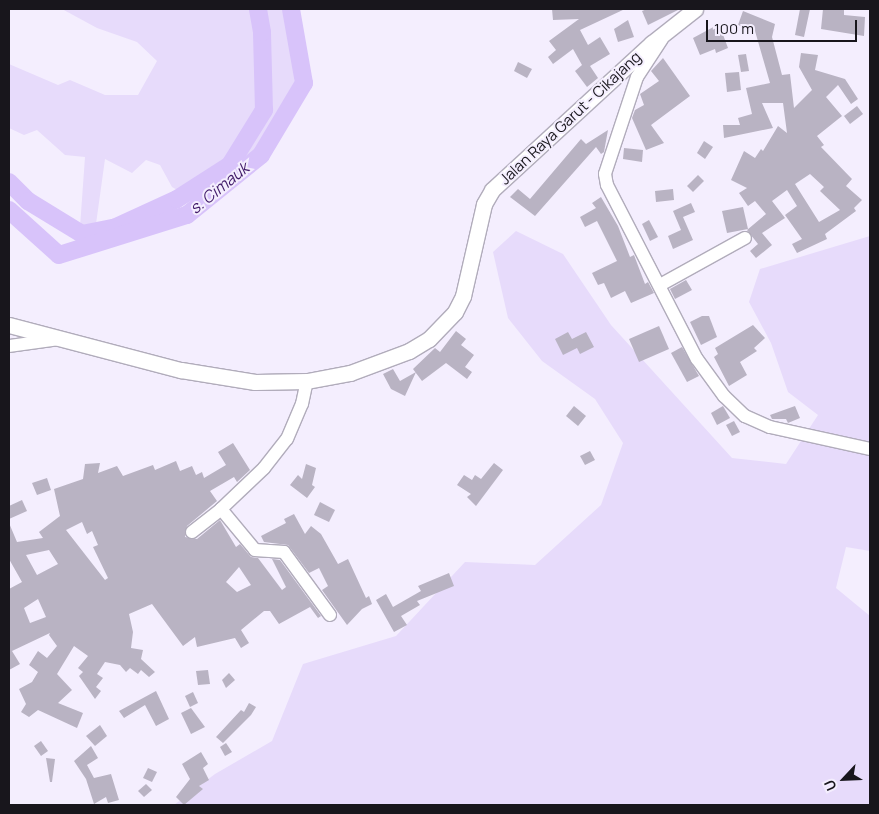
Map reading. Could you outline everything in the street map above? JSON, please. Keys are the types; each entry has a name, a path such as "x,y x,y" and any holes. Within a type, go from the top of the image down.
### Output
{"main road":[{"name":"Jalan Raya Garut - Cikajang","path":"9,325 182,370 256,382 307,380 350,374 390,360 409,351 443,326 463,296 484,204 492,190 674,25 695,9"}],"street":[{"path":"674,25 637,77 605,174 607,185 660,285 696,359 724,396 745,416 770,427 870,449"},
{"path":"660,285 744,238"},
{"path":"9,346 61,338"},
{"path":"192,532 222,509 264,468 287,439 302,404 307,380"},
{"path":"222,509 255,550 284,552 330,615"}],"shaded area":[{"path":"62,9 282,9 291,34 295,87 258,147 191,198 172,187 160,165 146,160 132,173 105,159 96,224 80,227 85,157 65,155 37,130 24,135 9,128 9,64 58,85 70,80 105,95 138,95 157,61 137,42 97,28"},
{"path":"516,231 563,254 611,325 732,458 786,464 818,415 788,392 771,343 749,302 760,269 870,236 870,551 846,547 836,588 870,616 870,805 174,805 215,774 272,741 303,664 396,636 465,562 535,565 601,505 623,443 595,399 542,361 508,318 493,252"}],"building":[{"path":"552,9 625,9 580,30 588,45 600,37 610,54 590,66 598,78 587,87 575,71 582,65 573,49 553,64 548,57 556,50 549,41 579,19 553,20"},
{"path":"647,9 680,9 648,25 642,11"},
{"path":"800,9 810,9 804,37 795,35"},
{"path":"823,9 844,9 844,15 865,17 864,36 821,29"},
{"path":"743,11 775,24 772,37 782,75 790,74 794,108 812,90 799,67 801,53 818,55 815,70 845,79 858,99 851,104 838,85 826,97 842,116 817,136 824,145 821,147 852,179 846,186 862,200 854,208 856,211 825,234 827,239 797,253 792,244 802,239 785,215 797,206 787,190 772,201 785,218 762,233 772,245 756,258 750,251 758,244 747,230 766,214 755,201 748,206 739,193 747,188 731,180 744,151 755,158 761,149 763,151 778,126 787,133 783,103 762,103 773,128 724,138 723,125 740,125 738,118 752,114 746,88 770,83 755,31 738,25","holes":["810,174 824,187 820,191 840,210 819,222 795,184"]},
{"path":"628,20 634,37 618,42 614,29"},
{"path":"719,24 728,48 716,53 715,49 700,55 693,38"},
{"path":"746,54 749,71 741,72 738,55"},
{"path":"663,58 690,96 651,125 664,143 646,150 632,118 635,110 644,105 640,94 659,81 651,71"},
{"path":"518,62 532,69 527,78 514,71"},
{"path":"739,72 741,90 727,92 725,73"},
{"path":"857,106 863,114 850,124 844,116"},
{"path":"608,130 604,152 601,154 596,147 535,216 510,197 518,189 530,199 581,139 586,144"},
{"path":"704,141 713,147 705,159 697,153"},
{"path":"624,148 643,150 642,162 623,159"},
{"path":"698,175 704,181 693,192 687,186"},
{"path":"673,189 674,200 656,202 655,191"},
{"path":"601,197 618,226 630,257 634,255 645,284 648,282 654,293 631,303 625,291 611,298 604,283 598,285 592,273 617,261 597,221 585,227 580,217 596,208 592,203"},
{"path":"691,203 695,212 683,217 693,240 673,249 668,236 681,230 673,211"},
{"path":"743,207 748,229 727,233 722,211"},
{"path":"649,220 658,237 650,241 642,224"},
{"path":"686,280 692,290 675,299 670,289"},
{"path":"702,316 709,316 717,337 701,345 690,322"},
{"path":"753,325 765,338 754,348 757,351 740,362 747,375 729,386 714,357 718,354 715,348"},
{"path":"659,326 669,349 639,362 629,339"},
{"path":"456,331 466,339 461,345 474,355 465,367 472,372 467,379 446,363 422,381 413,369 435,348 440,352"},
{"path":"568,332 572,339 586,332 594,347 580,354 577,348 563,355 555,339"},
{"path":"682,347 699,376 687,382 671,353"},
{"path":"393,369 400,381 416,372 405,396 391,389 383,374"},
{"path":"574,406 586,416 578,426 566,416"},
{"path":"723,406 730,418 717,425 711,413"},
{"path":"795,406 800,418 788,423 786,419 772,419 770,415"},
{"path":"734,421 740,432 732,436 726,425"},
{"path":"233,443 250,470 237,482 234,477 210,491 217,501 187,526 185,537 197,539 220,520 236,547 240,544 251,557 258,558 282,590 286,587 272,559 280,560 321,616 318,618 310,607 279,624 270,611 264,611 241,630 249,643 241,648 235,638 197,647 195,637 183,646 152,604 129,614 133,632 131,648 143,650 141,659 155,672 149,677 141,670 138,674 130,668 126,672 120,665 105,662 97,674 103,678 96,687 101,691 95,699 79,676 83,672 78,668 88,656 74,646 57,674 72,690 58,703 83,713 77,728 38,710 29,717 21,712 26,704 19,689 32,682 38,672 29,665 38,651 47,658 57,646 49,635 50,633 12,651 20,664 9,670 9,589 22,582 9,559 9,523 17,542 43,538 39,532 60,516 54,489 83,479 85,464 100,463 98,473 117,466 123,476 153,465 155,470 176,461 180,471 192,466 196,475 202,472 204,478 226,465 218,452","holes":["82,522 87,534 92,531 98,545 93,547 108,578 105,580 66,530","49,550 58,564 37,575 26,555","239,567 251,585 237,592 226,582","38,599 46,617 30,623 24,608"]},
{"path":"590,451 595,460 585,465 580,456"},
{"path":"494,463 503,470 476,506 467,497 471,494 457,485 464,475 472,480 475,475 481,479"},
{"path":"306,464 316,468 312,485 315,487 307,498 290,485 298,475 302,479"},
{"path":"47,478 51,490 37,495 32,483"},
{"path":"22,500 27,511 9,519 9,506"},
{"path":"320,502 335,510 329,522 314,515"},
{"path":"294,514 305,534 311,526 321,534 338,564 348,559 366,598 369,596 372,604 362,609 347,625 322,590 328,586 319,568 309,573 288,545 264,542 261,536 286,523 284,519"},
{"path":"449,573 454,586 417,601 420,605 401,616 407,625 394,632 376,600 386,594 393,607 421,591 418,586"},
{"path":"208,670 210,684 198,685 196,671"},
{"path":"229,673 235,680 226,688 222,680"},
{"path":"156,691 169,719 156,726 145,705 124,718 119,711"},
{"path":"193,692 198,703 190,707 185,696"},
{"path":"249,703 256,707 251,715 223,743 216,737 241,710 244,712"},
{"path":"191,708 205,727 191,734 181,713"},
{"path":"100,725 107,736 95,746 86,736"},
{"path":"41,741 48,751 41,756 34,746"},
{"path":"226,743 232,752 225,756 220,747"},
{"path":"91,746 98,758 87,765 94,778 111,774 119,800 108,803 106,797 94,804 86,779 74,761"},
{"path":"201,752 208,764 203,768 209,780 199,786 203,789 184,805 176,797 190,779 182,764"},
{"path":"46,758 55,759 52,782 50,782"},
{"path":"148,768 157,772 152,782 143,778"},
{"path":"146,784 152,790 144,797 138,791"}],"waterway":[{"path":"9,182 28,201 82,234 114,228 177,199 230,165 264,110 262,32 258,9"},
{"name":"s. Cimauk","path":"9,210 59,255 187,215 261,155 304,83 291,9"}]}
